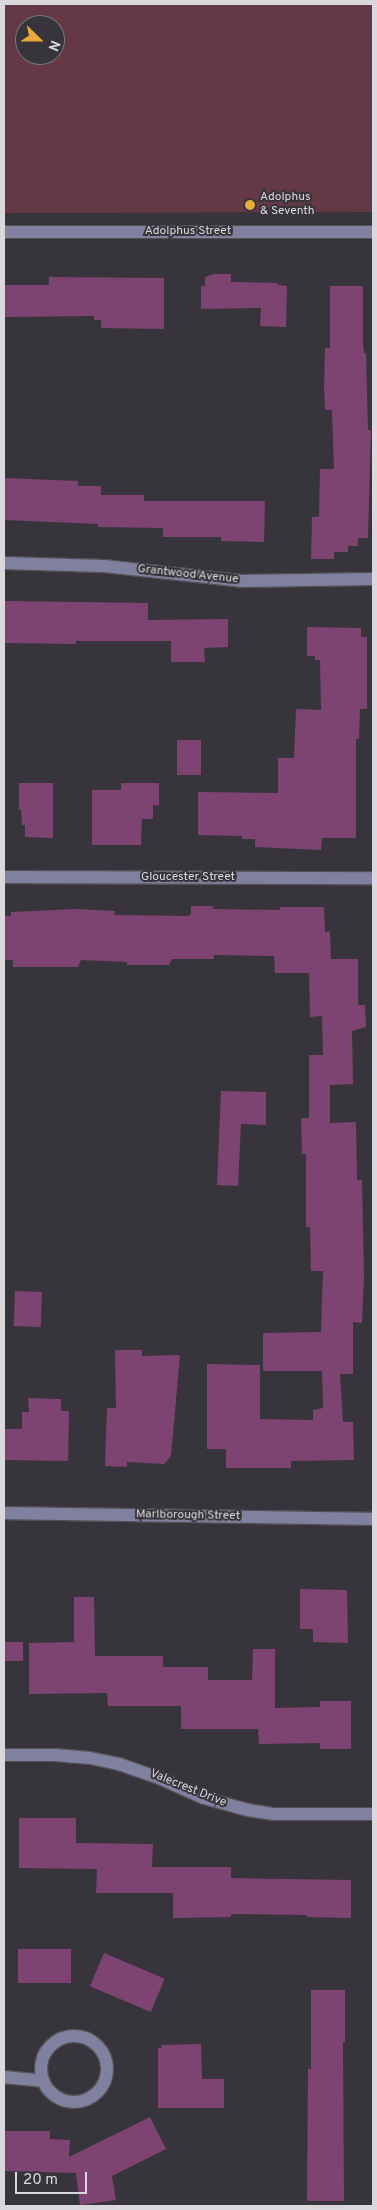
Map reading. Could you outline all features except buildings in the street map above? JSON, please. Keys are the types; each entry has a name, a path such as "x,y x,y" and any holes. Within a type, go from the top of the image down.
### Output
{"street":[{"name":"Adolphus Street","path":"4,232 373,232"},
{"name":"Grantwood Avenue","path":"4,563 104,566 241,581 373,579"},
{"name":"Gloucester Street","path":"4,877 373,878"},
{"name":"Marlborough Street","path":"4,1513 373,1519"},
{"name":"Valecrest Drive","path":"4,1755 55,1755 90,1758 119,1764 159,1778 204,1798 248,1810 274,1814 373,1814"},
{"path":"74,2036 89,2040 101,2050 106,2059 107,2070 99,2091 80,2102 68,2102 58,2098 49,2090 44,2081 43,2060 48,2050 64,2038 74,2036"},
{"path":"4,2077 44,2081"}],"shaded area":[{"path":"4,4 373,4 373,212 4,213"}],"place":[{"name":"Adolphus & Seventh","path":"250,205"}]}
